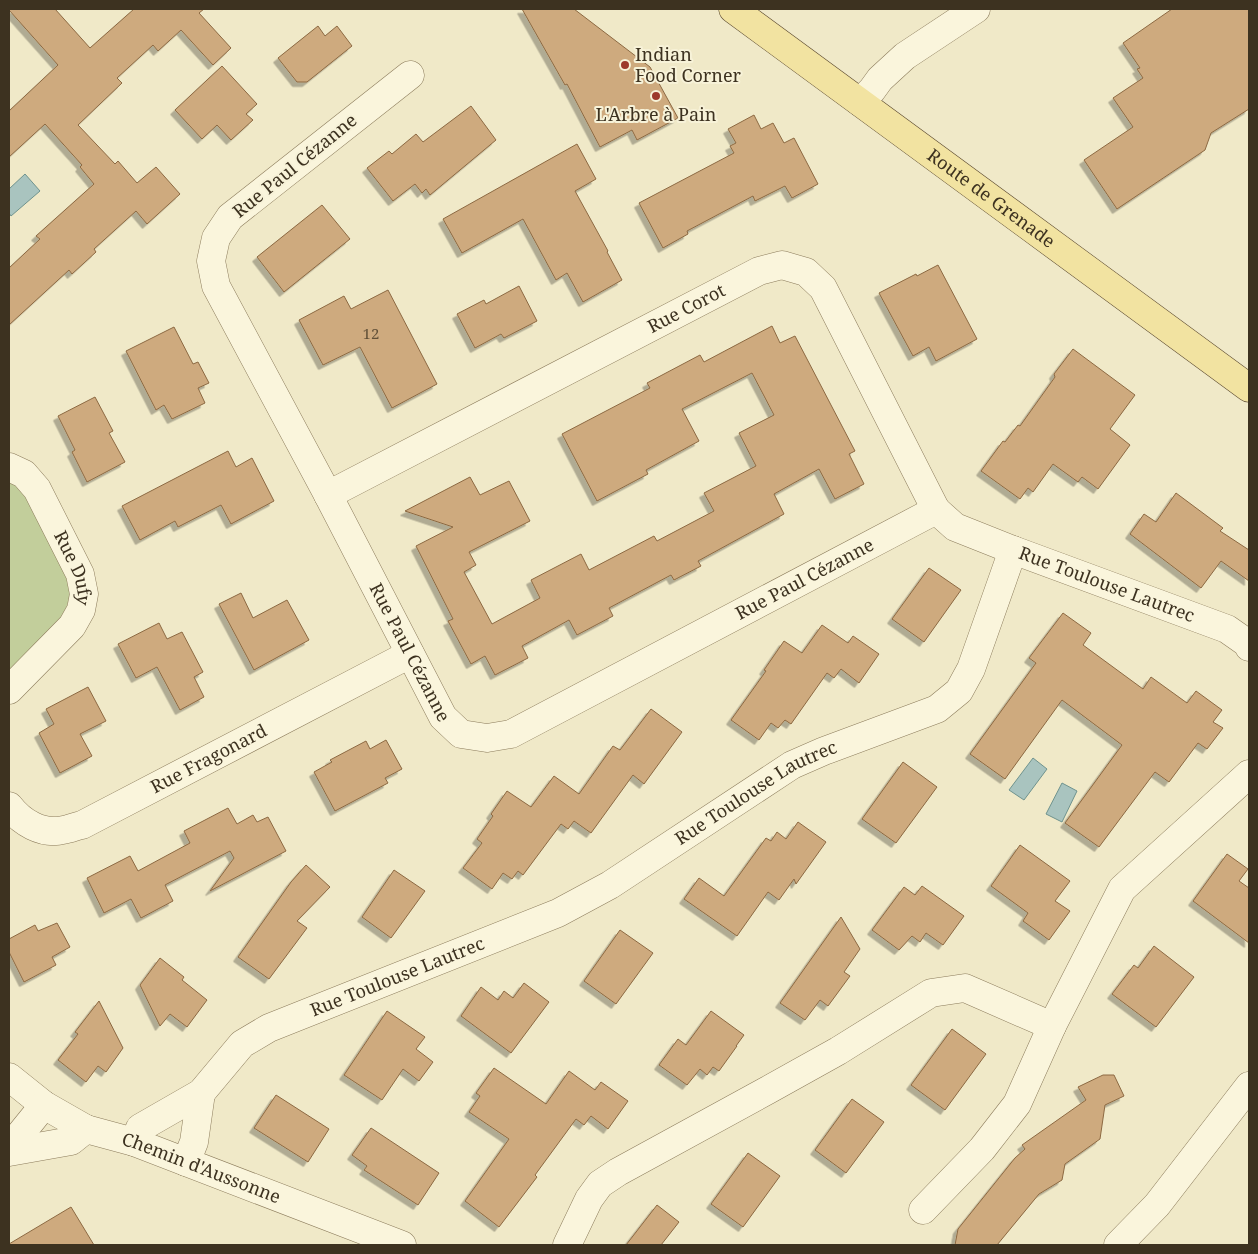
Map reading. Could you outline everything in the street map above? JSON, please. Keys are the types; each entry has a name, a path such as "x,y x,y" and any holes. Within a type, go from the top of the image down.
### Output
{"main road":[{"name":"Route de Grenade","path":"733,9 1249,388"}],"street":[{"path":"860,102 872,90 880,78 905,56 976,9"},
{"name":"Rue Paul Cézanne","path":"410,75 230,216 216,238 210,260 216,286 328,495 443,717 461,734 487,738 511,734 936,510"},
{"name":"Rue Corot","path":"328,495 759,271 782,265 806,272 823,288 936,510"},
{"name":"Rue Dufy","path":"9,467 24,474 37,489 80,574 84,594 82,610 72,626 9,690"},
{"path":"936,510 954,527 1013,550"},
{"name":"Rue Toulouse Lautrec","path":"134,1142 140,1128 201,1093 242,1044 269,1028 558,913 610,885 792,765 824,751 937,709 959,691 971,670 1013,550 1227,628 1247,643 1249,647"},
{"name":"Rue Fragonard","path":"9,806 26,823 42,830 62,831 82,824 410,654"},
{"path":"923,1210 982,1149 1017,1104 1052,1026 1122,889 1249,774"},
{"path":"567,1245 589,1199 600,1184 618,1172 838,1051 931,993 965,988 1052,1026"},
{"name":"Chemin d'Aussonne","path":"9,1077 44,1105 86,1129 134,1142 402,1245"},
{"path":"1118,1245 1157,1205 1249,1086"},
{"path":"186,1162 194,1142 201,1093"},
{"path":"9,1150 44,1105"},
{"path":"9,1150 71,1141 86,1129"}],"green space":[{"path":"9,480 14,482 25,496 73,588 64,614 9,673"}],"water":[{"path":"25,174 40,191 11,216 9,213 9,189"},
{"path":"1033,758 1047,769 1024,800 1009,790"},
{"path":"1062,783 1077,791 1062,822 1046,814"}],"building":[{"path":"9,9 55,9 90,48 134,9 204,9 199,13 231,48 213,65 181,30 158,51 153,45 117,78 122,83 78,125 115,164 118,161 137,183 156,167 180,194 147,224 136,211 94,249 96,252 72,274 69,270 9,325 9,268 40,239 36,236 94,184 80,167 82,165 45,124 9,157 9,111 58,65"},
{"path":"522,9 574,9 650,67 678,118 637,140 632,130 600,147 567,84 565,85"},
{"path":"1172,9 1249,9 1249,109 1211,133 1205,150 1117,209 1084,160 1133,127 1113,98 1143,78 1137,69 1140,68 1123,43"},
{"path":"318,26 325,36 337,26 352,46 307,82 297,82 278,58"},
{"path":"222,66 257,104 246,114 253,120 231,140 217,125 202,139 175,110"},
{"path":"471,106 496,140 430,195 426,189 422,193 415,184 393,201 367,168 389,151 392,154 416,134 423,142"},
{"path":"754,115 761,129 773,123 784,143 794,138 818,184 792,198 785,186 755,201 753,196 687,231 688,234 663,248 639,203 734,153 730,146 736,143 728,129"},
{"path":"577,144 596,179 575,191 622,280 583,302 567,273 556,280 523,219 462,253 443,219"},
{"path":"322,205 350,239 284,292 257,257"},
{"path":"938,265 977,339 936,361 929,347 913,356 879,293"},
{"path":"519,286 537,321 504,338 501,334 475,348 457,314 484,300 486,304"},
{"path":"388,290 437,384 392,408 360,347 323,365 299,320 344,296 351,309"},
{"path":"772,326 780,343 795,336 855,451 849,454 864,484 835,499 819,469 774,494 784,514 698,561 701,566 674,580 671,575 609,608 613,616 577,635 569,620 522,646 528,658 495,675 485,656 471,664 448,621 453,619 416,546 453,527 405,511 470,477 480,495 509,481 530,521 469,552 476,565 464,572 492,624 540,598 531,580 581,554 589,570 654,536 657,541 714,511 704,493 756,466 739,433 774,415 752,373 682,409 699,441 646,470 648,474 597,501 562,434 650,388 647,383 700,355 704,362"},
{"path":"174,327 193,364 198,362 209,383 198,388 205,403 172,419 164,405 156,410 126,351"},
{"path":"1073,349 1135,395 1110,429 1130,445 1098,489 1082,477 1078,482 1053,464 1033,492 1028,488 1020,499 981,471 1003,441 1005,442 1018,425 1020,426"},
{"path":"95,397 113,431 109,433 125,462 87,482 72,452 75,450 58,416"},
{"path":"228,451 236,467 252,458 274,501 231,524 221,505 178,527 175,521 140,540 122,506"},
{"path":"1176,493 1223,528 1220,531 1249,550 1249,581 1221,561 1201,588 1130,534 1144,514 1156,522"},
{"path":"929,568 961,590 924,642 892,619"},
{"path":"241,593 253,618 287,600 309,640 254,670 219,604"},
{"path":"1063,613 1091,633 1083,645 1143,689 1151,677 1187,703 1196,691 1222,710 1213,722 1223,728 1207,749 1198,743 1169,782 1155,772 1099,847 1065,823 1122,745 1062,700 1005,779 970,754 1036,663 1029,658"},
{"path":"159,623 167,639 182,632 203,672 194,677 204,697 180,710 157,667 136,678 118,644"},
{"path":"822,625 848,643 853,636 879,654 859,683 841,669 834,678 827,673 791,724 785,720 778,728 771,723 759,740 731,720 766,671 764,670 784,641 802,653"},
{"path":"88,687 106,721 80,734 92,756 60,773 39,733 54,724 46,709"},
{"path":"651,709 682,732 644,784 633,775 591,833 574,821 568,829 561,824 523,875 518,871 512,879 503,873 492,889 463,868 482,843 477,839 507,791 531,807 554,776 579,794 613,746 620,750"},
{"path":"386,740 402,769 385,778 388,783 335,811 314,772 332,762 330,760 366,741 370,749"},
{"path":"903,762 937,787 896,843 862,819"},
{"path":"228,808 237,824 253,815 257,822 268,817 286,851 210,891 234,858 230,851 165,885 173,901 141,918 131,899 104,913 87,878 130,856 138,871 190,843 184,831"},
{"path":"798,822 826,842 796,884 794,879 779,900 768,892 737,936 684,899 699,878 724,896 766,838 771,841 777,832 786,839"},
{"path":"1020,845 1070,881 1055,901 1070,911 1049,940 1023,921 1028,913 991,886"},
{"path":"1227,854 1248,869 1239,881 1249,888 1249,943 1193,901"},
{"path":"306,865 330,887 297,921 307,928 269,979 238,957 291,882"},
{"path":"394,870 425,891 391,938 362,917"},
{"path":"922,886 964,916 943,945 926,933 920,942 912,936 899,950 872,930 904,887 915,895"},
{"path":"841,917 860,949 844,972 850,976 828,1006 820,1000 805,1020 780,1003"},
{"path":"57,923 70,947 52,957 56,965 24,982 9,952 9,939 35,925 38,931"},
{"path":"620,930 653,953 616,1004 584,981"},
{"path":"1154,946 1194,977 1156,1027 1112,994 1134,965 1138,968"},
{"path":"160,958 184,977 182,980 207,1000 187,1027 170,1014 160,1026 140,985"},
{"path":"524,983 549,1002 511,1053 461,1016 481,987 498,1000 504,991 513,998"},
{"path":"99,1001 123,1048 106,1072 98,1066 86,1082 58,1060 78,1034 75,1032"},
{"path":"387,1011 425,1037 416,1049 433,1062 419,1081 403,1069 382,1100 344,1075"},
{"path":"711,1011 744,1035 719,1071 713,1067 707,1075 700,1069 687,1085 659,1065 678,1039 686,1045"},
{"path":"952,1029 986,1054 945,1110 911,1085"},
{"path":"494,1068 546,1104 569,1071 595,1090 601,1082 628,1101 608,1129 591,1116 584,1125 576,1119 535,1175 537,1177 499,1227 465,1201 509,1139 469,1112 480,1096 476,1093"},
{"path":"1103,1075 1114,1075 1124,1096 1105,1105 1100,1139 1065,1164 1062,1180 1039,1194 997,1245 955,1245 958,1229 1015,1158 1025,1149 1022,1145 1086,1100 1078,1087"},
{"path":"276,1095 329,1129 308,1162 254,1128"},
{"path":"852,1099 884,1122 846,1173 815,1150"},
{"path":"371,1128 439,1173 418,1205 364,1170 367,1166 352,1155"},
{"path":"748,1153 780,1176 743,1227 711,1204"},
{"path":"657,1205 679,1222 661,1245 626,1245"},
{"path":"71,1207 94,1245 9,1245 9,1244"}],"place":[{"name":"Indian Food Corner","path":"625,65"},
{"name":"L'Arbre à Pain","path":"656,96"}]}
